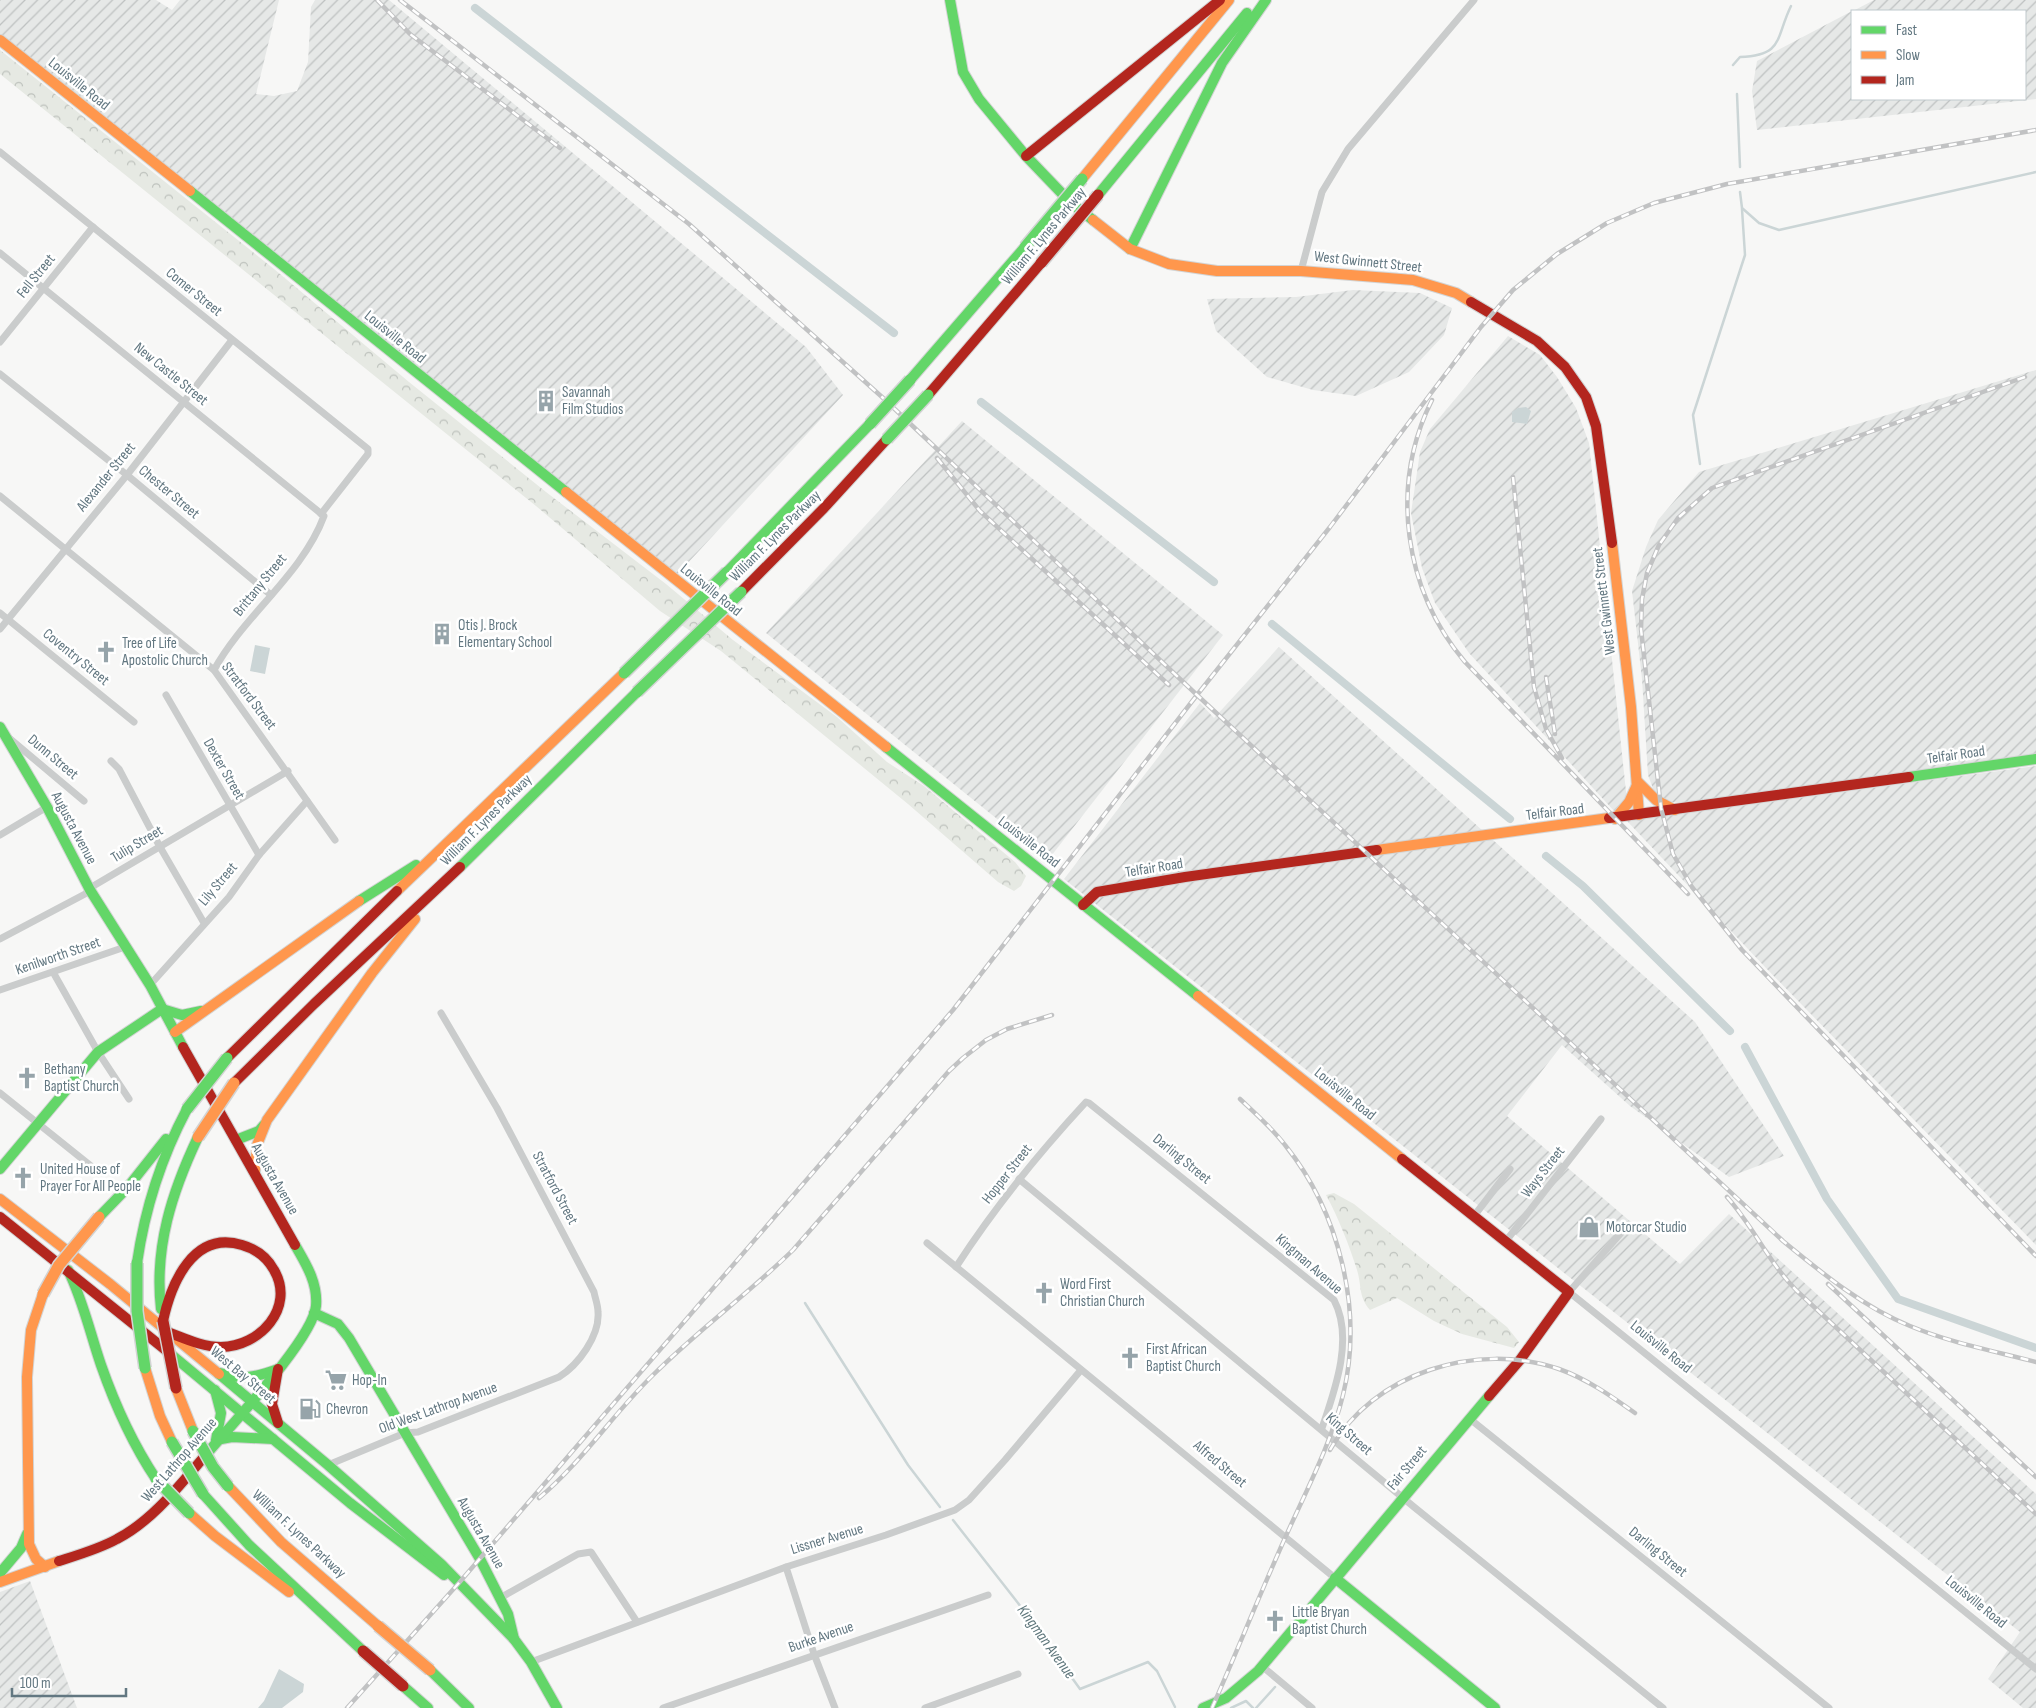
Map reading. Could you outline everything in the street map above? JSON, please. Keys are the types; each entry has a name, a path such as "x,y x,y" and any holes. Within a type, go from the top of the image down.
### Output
{"main road":[{"name":"West Gwinnett Street","path":"950,0 963,72 979,98 1026,156 1072,204 1130,249 1169,264 1217,271 1301,271 1413,280 1456,293 1537,341 1564,368 1586,398 1596,426 1610,520 1642,814"},
{"path":"1026,156 1220,0"},
{"name":"William F. Lynes Parkway","path":"428,1708 363,1651 249,1545 203,1494 172,1442 160,1416 145,1368 137,1311 137,1262 143,1220 155,1178 179,1124 188,1109 227,1058 727,572 870,424 1025,247 1229,0"},
{"name":"William F. Lynes Parkway","path":"469,1708 430,1670 269,1530 213,1467 193,1431 176,1388 163,1321 164,1304 161,1254 170,1207 182,1170 214,1109 234,1083 314,1004 440,887 741,592 824,508 928,395 1098,195 1258,0"},
{"path":"1130,249 1222,63 1266,0"},
{"name":"Louisville Road","path":"0,40 1569,1292"},
{"name":"Augusta Avenue","path":"2,730 90,890 150,986 311,1274 316,1292 314,1313 332,1320 343,1330 406,1433 500,1598 508,1614 514,1639"},
{"name":"Telfair Road","path":"1083,905 1097,892 1185,878 2036,759"},
{"path":"1615,818 1630,802 1638,782 1656,800 1676,810"},
{"path":"175,1032 355,904 435,854"},
{"path":"236,1140 259,1131 268,1120 372,973 440,887"},
{"path":"0,1169 84,1066 98,1052 162,1008 182,1015 206,1010"},
{"path":"255,1171 257,1145 268,1120"},
{"path":"45,1567 32,1553 28,1529 27,1377 31,1330 43,1294 59,1265 99,1217 128,1187 179,1124"},
{"name":"West Bay Street","path":"0,1199 110,1284 328,1465 441,1564 458,1584"},
{"name":"West Bay Street","path":"0,1217 214,1389 350,1503 434,1568 458,1584 487,1609 514,1639 531,1662 557,1708"},
{"path":"164,1304 179,1272 194,1254 216,1243 240,1243 257,1250 273,1267 279,1283 277,1311 262,1334 252,1341 232,1347 220,1348 197,1343 170,1333"},
{"path":"68,1270 80,1293 108,1386 129,1433 156,1479 189,1513 215,1536 363,1651"},
{"name":"Fair Street","path":"1203,1708 1213,1706 1263,1667 1282,1640 1539,1336 1569,1292"},
{"name":"West Lathrop Avenue","path":"0,1582 118,1539 157,1510 304,1337 314,1313"},
{"path":"216,1372 245,1378 266,1375 278,1369"},
{"path":"278,1369 272,1404 279,1425"},
{"path":"214,1389 220,1413 216,1440 232,1437 274,1439"},
{"path":"0,1573 21,1548 28,1529"},
{"name":"Alfred Street","path":"1335,1578 1490,1706"}],"street":[{"path":"1301,271 1322,192 1348,149 1474,0"},
{"name":"Comer Street","path":"0,152 368,449 368,454"},
{"name":"Fell Street","path":"0,342 93,227"},
{"name":"New Castle Street","path":"0,253 323,515"},
{"name":"Alexander Street","path":"0,629 127,475 232,340"},
{"name":"Chester Street","path":"0,374 127,475 271,595"},
{"name":"Brittany Street","path":"214,670 240,632 271,595 318,532 323,515 368,454"},
{"name":"Stratford Street","path":"0,496 214,670 288,771 335,840"},
{"name":"Coventry Street","path":"0,613 134,722"},
{"name":"Dexter Street","path":"166,695 259,855"},
{"name":"Dunn Street","path":"2,730 84,801"},
{"path":"110,760 120,769 160,847 204,923"},
{"name":"Tulip Street","path":"0,939 32,924 288,771"},
{"name":"Lily Street","path":"150,986 228,897 259,855 307,801"},
{"path":"0,835 46,807"},
{"name":"Kenilworth Street","path":"0,990 125,946"},
{"path":"53,972 98,1052 129,1100"},
{"name":"Stratford Street","path":"441,1013 497,1108 594,1292 598,1312 594,1331 584,1351 571,1369 559,1378"},
{"path":"0,1092 91,1166"},
{"name":"Hopper Street","path":"956,1267 1019,1179 1086,1102"},
{"name":"Darling Street","path":"1086,1102 1094,1106 1259,1240"},
{"name":"Ways Street","path":"1506,1241 1601,1119"},
{"path":"1474,1216 1510,1169"},
{"name":"King Street","path":"1019,1179 1322,1428 1403,1498 1663,1708"},
{"name":"Fair Street","path":"1569,1292 1621,1233"},
{"name":"Kingman Avenue","path":"1259,1240 1334,1300 1339,1310 1343,1337 1338,1371 1322,1428"},
{"name":"Alfred Street","path":"927,1243 1335,1578"},
{"name":"Louisville Road","path":"1569,1292 2036,1669"},
{"name":"Lissner Avenue","path":"531,1662 786,1566 886,1535 955,1510 969,1500 1005,1460 1081,1370"},
{"name":"Old West Lathrop Avenue","path":"328,1465 406,1433 418,1432 559,1378"},
{"name":"Darling Street","path":"1470,1419 1829,1708"},
{"path":"500,1598 578,1554 591,1552 637,1622"},
{"path":"786,1566 814,1654 835,1708"},
{"name":"Burke Avenue","path":"663,1708 988,1595"},
{"path":"1263,1667 1312,1708"},
{"path":"926,1708 1018,1674"}],"shaded area":[{"path":"0,0 156,0 172,10 180,0 279,0 256,94 274,96 297,91 308,62 311,7 315,0 389,0 806,347 843,395 673,579 0,41"},
{"path":"1874,0 2036,0 2036,99 1757,130 1752,91 1757,61 1851,12 1851,100 2026,100 2026,10 1855,10"},
{"path":"1353,290 1420,293 1452,308 1444,335 1409,372 1356,396 1313,390 1267,377 1216,331 1207,299 1296,297"},
{"path":"1508,336 1540,355 1557,377 1576,408 1589,443 1627,801 1615,812 1469,653 1435,603 1422,568 1411,513 1420,452 1430,429"},
{"path":"2036,370 2036,754 1695,802 1672,802 1655,794 1648,775 1642,679 1632,591 1646,547 1658,520 1699,472"},
{"path":"1526,407 1531,411 1527,424 1512,422 1512,412 1518,408"},
{"path":"962,421 1223,635 1048,860 766,633"},
{"path":"255,645 270,648 265,674 250,671"},
{"path":"1279,647 1695,1022 1784,1156 1729,1177 1630,1106 1562,1045 1507,1116 1680,1264 1729,1214 2036,1494 2036,1708 2023,1708 1988,1679 2020,1632 1064,879 1200,703 1214,718"},
{"path":"2036,766 2036,1245 1765,967 1627,821"},
{"path":"30,1581 77,1708 0,1708 0,1592"},
{"path":"279,1669 304,1684 303,1692 282,1708 258,1708 264,1701"}],"green space":[{"path":"0,50 274,269 409,382 546,492 666,584 733,640 837,717 887,762 924,786 1015,862 1026,876 1021,886 1014,891 998,882 908,804 721,651 660,611 536,506 0,74"},
{"path":"1334,1193 1354,1204 1507,1327 1519,1342 1514,1348 1462,1334 1434,1321 1397,1298 1370,1310 1362,1295 1359,1276 1347,1242 1326,1195"}],"waterway":[{"path":"1733,65 1740,57 1754,56 1771,49 1776,43 1791,6"},
{"path":"475,8 894,333"},
{"path":"1737,94 1740,167"},
{"path":"1740,192 1742,208 1759,223 1779,230 2036,172"},
{"path":"1700,464 1693,415 1745,255 1742,209"},
{"path":"981,402 1214,582"},
{"path":"1272,624 1510,819"},
{"path":"1546,856 1583,886 1730,1031"},
{"path":"1745,1047 1827,1199 1898,1299 2036,1348"},
{"name":"Kingman Avenue","path":"805,1303 908,1465 940,1507"},
{"name":"Kingman Avenue","path":"953,1520 1018,1603 1080,1689 1148,1662 1157,1671 1175,1707"},
{"path":"1256,1708 1275,1687"},
{"path":"1231,1708 1246,1701 1253,1708"}],"railway":[{"path":"377,0 410,34 560,148"},
{"path":"400,0 689,224 882,397 1197,695 1783,1241 1859,1299 1893,1318 1941,1337 2036,1362"},
{"path":"347,1708 458,1584 953,1010 1330,527 1481,327 1513,290 1557,254 1607,223 1654,203 1727,184 2036,130"},
{"path":"2025,377 1712,488 1678,518 1659,545 1647,573 1642,599 1641,629 1661,808 1673,854 1692,887 1742,950 2036,1256"},
{"path":"1432,400 1419,433 1410,467 1407,502 1416,570 1428,603 1444,634 1465,662 1688,894"},
{"path":"937,458 980,511 1169,685"},
{"path":"1513,477 1534,687 1546,729 1562,758"},
{"path":"1546,677 1555,734"},
{"path":"539,1498 583,1454 653,1375 793,1250 949,1071 986,1040 1007,1029 1052,1015"},
{"path":"1212,1708 1332,1431 1343,1395 1349,1363 1348,1296 1342,1263 1333,1231 1320,1200 1304,1171 1285,1145 1240,1099"},
{"path":"1727,1197 1778,1269 1797,1291 2036,1514"},
{"path":"1828,1284 2036,1477"},
{"path":"1330,1450 1349,1423 1373,1400 1400,1383 1430,1370 1462,1362 1495,1359 1528,1361 1559,1369 1589,1383 1635,1413"}],"traffic: fast":[{"path":"950,0 963,72 979,99 1026,156 1072,204 1093,220"},
{"path":"1130,249 1222,63 1266,0"},
{"path":"1098,195 1247,13"},
{"path":"1025,247 1082,179"},
{"path":"190,191 566,492"},
{"path":"910,380 1025,247"},
{"path":"870,424 910,380"},
{"path":"887,439 928,395"},
{"path":"727,572 870,424"},
{"path":"624,673 727,572"},
{"path":"637,692 741,592"},
{"path":"460,867 637,692"},
{"path":"0,727 47,807 90,890 150,985 183,1047"},
{"path":"886,747 1198,996"},
{"path":"1909,777 2036,759"},
{"path":"359,901 416,865"},
{"path":"0,1169 98,1052 162,1009"},
{"path":"162,1009 182,1015 201,1011"},
{"path":"187,1109 227,1058"},
{"path":"137,1263 149,1203 155,1184 169,1146 187,1109"},
{"path":"236,1140 259,1131 264,1125"},
{"path":"161,1309 160,1264 167,1220 180,1178 198,1137"},
{"path":"99,1217 128,1187 166,1139"},
{"path":"204,1457 268,1383 301,1339 311,1321 316,1306 315,1289 310,1274 295,1245"},
{"path":"137,1263 137,1311 145,1368"},
{"path":"68,1270 78,1293 112,1395 139,1452 156,1479"},
{"path":"314,1313 338,1324 349,1338 480,1559 508,1614 514,1639"},
{"path":"167,1351 350,1503 444,1575"},
{"path":"220,1373 249,1377 278,1369"},
{"path":"219,1374 328,1465 441,1564 514,1639 531,1662 557,1708"},
{"path":"215,1390 221,1413 216,1440 232,1437 273,1439"},
{"path":"1203,1708 1226,1698 1258,1671 1489,1396"},
{"path":"193,1431 213,1467 228,1486"},
{"path":"172,1442 203,1494"},
{"path":"156,1479 189,1513"},
{"path":"203,1494 249,1545 363,1651"},
{"path":"0,1573 21,1548 27,1534"},
{"path":"1335,1578 1495,1708"},
{"path":"430,1670 469,1708"},
{"path":"403,1686 428,1708"}],"traffic: slow":[{"path":"1082,179 1229,0"},
{"path":"0,40 190,191"},
{"path":"1093,220 1130,249 1169,264 1217,271 1301,271 1413,280 1456,293 1471,302"},
{"path":"566,492 886,747"},
{"path":"1612,543 1631,707 1639,815"},
{"path":"397,891 624,673"},
{"path":"1638,782 1656,800 1675,810"},
{"path":"1615,819 1629,802 1636,787"},
{"path":"1377,850 1609,818"},
{"path":"175,1032 359,901"},
{"path":"255,1171 257,1145 267,1120 372,973 415,919"},
{"path":"1198,996 1402,1159"},
{"path":"198,1137 234,1083"},
{"path":"0,1199 110,1284 219,1374"},
{"path":"43,1294 59,1265 99,1217"},
{"path":"43,1294 31,1330 27,1377 29,1544 36,1559 45,1567"},
{"path":"145,1368 160,1416 172,1442"},
{"path":"176,1388 193,1431"},
{"path":"228,1486 281,1542 378,1626"},
{"path":"189,1513 215,1536 289,1592"},
{"path":"0,1582 59,1561"},
{"path":"378,1626 430,1670"}],"traffic: jam":[{"path":"1026,156 1220,0"},
{"path":"1041,263 1098,195"},
{"path":"928,395 1041,263"},
{"path":"1471,302 1537,341 1565,367 1586,397 1596,426 1612,543"},
{"path":"741,592 824,508 887,439"},
{"path":"1609,818 1909,777"},
{"path":"1083,905 1097,892 1185,877 1377,850"},
{"path":"234,1083 314,1004 460,867"},
{"path":"227,1058 397,891"},
{"path":"183,1047 295,1245"},
{"path":"1402,1159 1569,1292 1520,1360 1489,1396"},
{"path":"0,1217 167,1351"},
{"path":"163,1321 172,1291 187,1264 210,1245 225,1242 242,1245 264,1257 274,1270 280,1284 280,1298 277,1311 270,1323 260,1333 235,1345 221,1347 208,1346 170,1333"},
{"path":"163,1321 176,1388"},
{"path":"278,1369 272,1404 278,1423"},
{"path":"59,1561 103,1546 142,1523 175,1491 204,1457"},
{"path":"363,1651 403,1686"}],"place":[{"name":"Savannah Film Studios","path":"546,401"},
{"name":"Otis J. Brock Elementary School","path":"442,634"},
{"name":"Tree of Life Apostolic Church","path":"106,652"},
{"name":"Bethany Baptist Church","path":"27,1078"},
{"name":"United House of Prayer For All People","path":"23,1178"},
{"name":"Motorcar Studio","path":"1589,1227"},
{"name":"Word First Christian Church","path":"1044,1293"},
{"name":"First African Baptist Church","path":"1130,1358"},
{"name":"Hop-In","path":"336,1380"},
{"name":"Chevron","path":"310,1409"},
{"name":"Little Bryan Baptist Church","path":"1275,1621"}]}
